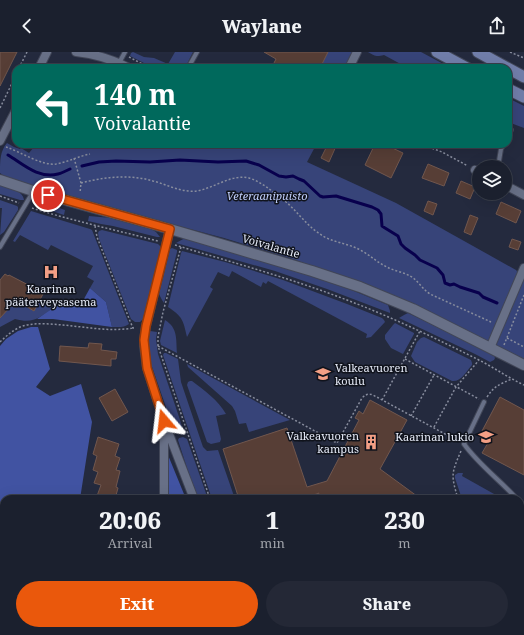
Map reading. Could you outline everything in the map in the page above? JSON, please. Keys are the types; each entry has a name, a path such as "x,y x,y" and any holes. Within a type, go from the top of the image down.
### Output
{"main road":[{"path":"437,52 460,64"},
{"path":"478,52 501,64"},
{"path":"512,70 524,76"},
{"path":"512,90 524,97"}],"street":[{"path":"41,64 47,52"},
{"path":"76,52 97,55 119,63"},
{"path":"351,64 357,52"},
{"path":"0,141 2,132 12,116"},
{"name":"Voivalantie","path":"0,180 33,192 170,229 312,271 360,287 413,309 524,364"},
{"path":"512,189 524,195"},
{"path":"170,229 146,326 144,340 147,368 164,421 192,495"},
{"path":"490,348 524,268"},
{"path":"164,421 164,495"}],"lane":[{"path":"190,64 197,52"},
{"path":"119,63 124,53"},
{"path":"499,160 502,148"},
{"path":"0,247 2,241 33,192"},
{"path":"484,402 464,444 472,455 513,495"}],"path":[{"path":"21,64 27,52"},
{"path":"510,52 524,58"},
{"path":"124,53 143,64"},
{"path":"0,108 12,83"},
{"path":"432,148 472,168"},
{"path":"11,149 44,163 57,164 90,154"},
{"path":"74,158 81,183 81,190 77,203"},
{"path":"81,183 104,178 138,178 191,192 231,179 244,177 250,178 261,183 281,198 311,227 325,238 354,247 385,267 409,275 430,294 510,331"},
{"path":"0,196 60,217 113,229 235,262 275,274 351,301 420,331 480,360 524,385"},
{"path":"95,226 97,238 130,321"},
{"path":"180,247 163,312 158,337 158,346 209,495"},
{"path":"504,345 524,295"},
{"path":"0,342 10,333 20,327 30,324 50,324 112,330 133,328"},
{"path":"382,400 420,331"},
{"path":"507,338 524,347"},
{"path":"158,346 337,443 364,396 367,394 373,394 464,444 452,474 457,495"},
{"path":"405,359 484,402 491,390 497,385 512,379"},
{"path":"434,427 456,387 480,360"},
{"path":"411,416 434,375"}],"green space":[{"path":"133,52 144,57 154,58 168,64 146,64 130,56"},
{"path":"175,52 193,52 187,64 168,64"},
{"path":"328,52 353,52 346,64 322,64"},
{"path":"368,52 421,52 444,64 401,64 384,55 376,56"},
{"path":"512,100 524,106 524,128 512,124"},
{"name":"Veteraanipuisto","path":"7,143 12,146 12,148 21,148 29,153 33,148 314,148 307,162 396,203 516,270 524,280 524,359 517,357 444,319 342,277 290,258 224,238 51,192 7,178 0,173 0,160"},
{"path":"0,185 18,192 24,200 0,194"},
{"path":"0,200 17,206 18,210 4,232 0,235 2,208 0,208"},
{"path":"42,200 65,210 64,215 35,204"},
{"path":"31,211 92,230 129,324 123,327 112,327 106,302 90,288 94,281 87,277 93,266 51,245 48,250 20,235 15,242 13,241"},
{"path":"89,216 111,218 151,229 160,237 88,221"},
{"path":"102,230 158,244 160,246 161,249 143,319 140,322 135,322 131,319 99,239 98,233"},
{"path":"185,238 332,282 388,305 390,313 275,271 176,243"},
{"path":"172,248 177,250 177,252 164,303 159,294 170,249"},
{"path":"182,251 225,262 283,280 382,318 385,322 371,337 366,338 367,334 268,281 266,284 263,282 261,287 232,271 229,277 218,272 210,287 213,289 187,337 182,319 168,307"},
{"path":"39,300 53,308 36,319 27,321 15,319 0,327 0,318 10,305 16,307 24,305 34,310"},
{"path":"408,313 473,344 494,356 494,360 490,362 399,318"},
{"path":"165,320 169,323 176,334 177,353 161,345 160,341"},
{"path":"395,323 414,333 403,354 391,348 385,339 385,335"},
{"path":"150,331 157,332 156,339 158,354 183,429 179,433 175,433 151,364 148,351"},
{"path":"424,337 471,360 472,365 461,378 452,381 415,362 411,356 417,342"},
{"path":"166,353 178,359 181,382 203,447 207,451 218,450 234,495 211,495 163,355"},
{"path":"187,364 290,420 249,432 246,423 239,424 232,406 188,367"},
{"path":"190,381 192,381 219,404 226,414 216,416 221,439 220,442 211,444 207,442 187,385"},
{"path":"183,437 187,439 207,495 196,495 178,440 179,438"},
{"path":"458,473 463,473 462,476 496,495 461,495 455,475"}],"shaded area":[{"path":"90,288 106,302 112,327 53,319 37,319 53,308 57,300 64,299 80,306"},
{"path":"31,327 38,327 50,369 36,387 50,396 81,384 92,422 81,495 0,495 0,346 6,339 18,331"},
{"path":"168,455 184,495 169,495"}],"building":[{"path":"0,52 17,52 0,86"},
{"path":"264,52 328,52 322,64 274,64 276,59"},
{"path":"326,148 335,148 329,162 321,158"},
{"path":"373,148 392,148 403,153 391,178 365,165"},
{"path":"428,164 449,173 444,186 422,178"},
{"path":"461,181 472,186 472,194 470,199 456,193"},
{"path":"428,201 437,204 433,215 424,211"},
{"path":"501,202 521,211 516,223 496,214"},
{"path":"470,215 478,218 471,235 464,232"},
{"path":"512,239 521,242 518,250 509,247"},
{"path":"5,274 40,291 39,292 43,294 34,311 24,305 16,307 11,306 0,318 0,280"},
{"path":"89,343 102,344 101,350 117,352 116,359 111,359 111,366 59,361 60,346 88,348"},
{"path":"115,389 128,412 112,421 99,398"},
{"path":"500,397 524,410 524,475 482,453 492,436 482,431"},
{"path":"370,400 407,420 380,469 416,495 318,495 319,493 314,495 238,495 223,449 287,428 307,487 327,481 359,420 355,418 359,411 363,414"},
{"path":"98,437 119,444 115,456 120,458 116,470 120,471 116,487 118,488 116,495 97,495 101,485 94,483 98,472 93,470 97,456 93,454"}],"waterway":[{"path":"8,155 37,173 51,175 62,173 70,169"},
{"path":"82,166 99,162 116,161 246,161 259,165 279,176 293,176 304,181 320,196 336,196 378,210 381,214 382,226 398,236 401,244 420,260 437,268 443,275 445,283 450,285 454,284 479,293 483,297 497,303"}],"place":[{"name":"Kaarinan pääterveysasema","path":"51,272"},
{"name":"Valkeavuoren koulu","path":"323,374"},
{"name":"Kaarinan lukio","path":"486,437"},
{"name":"Valkeavuoren kampus","path":"371,442"}],"route":[{"path":"48,195 170,229 146,326 144,340 147,368 164,421"}]}
